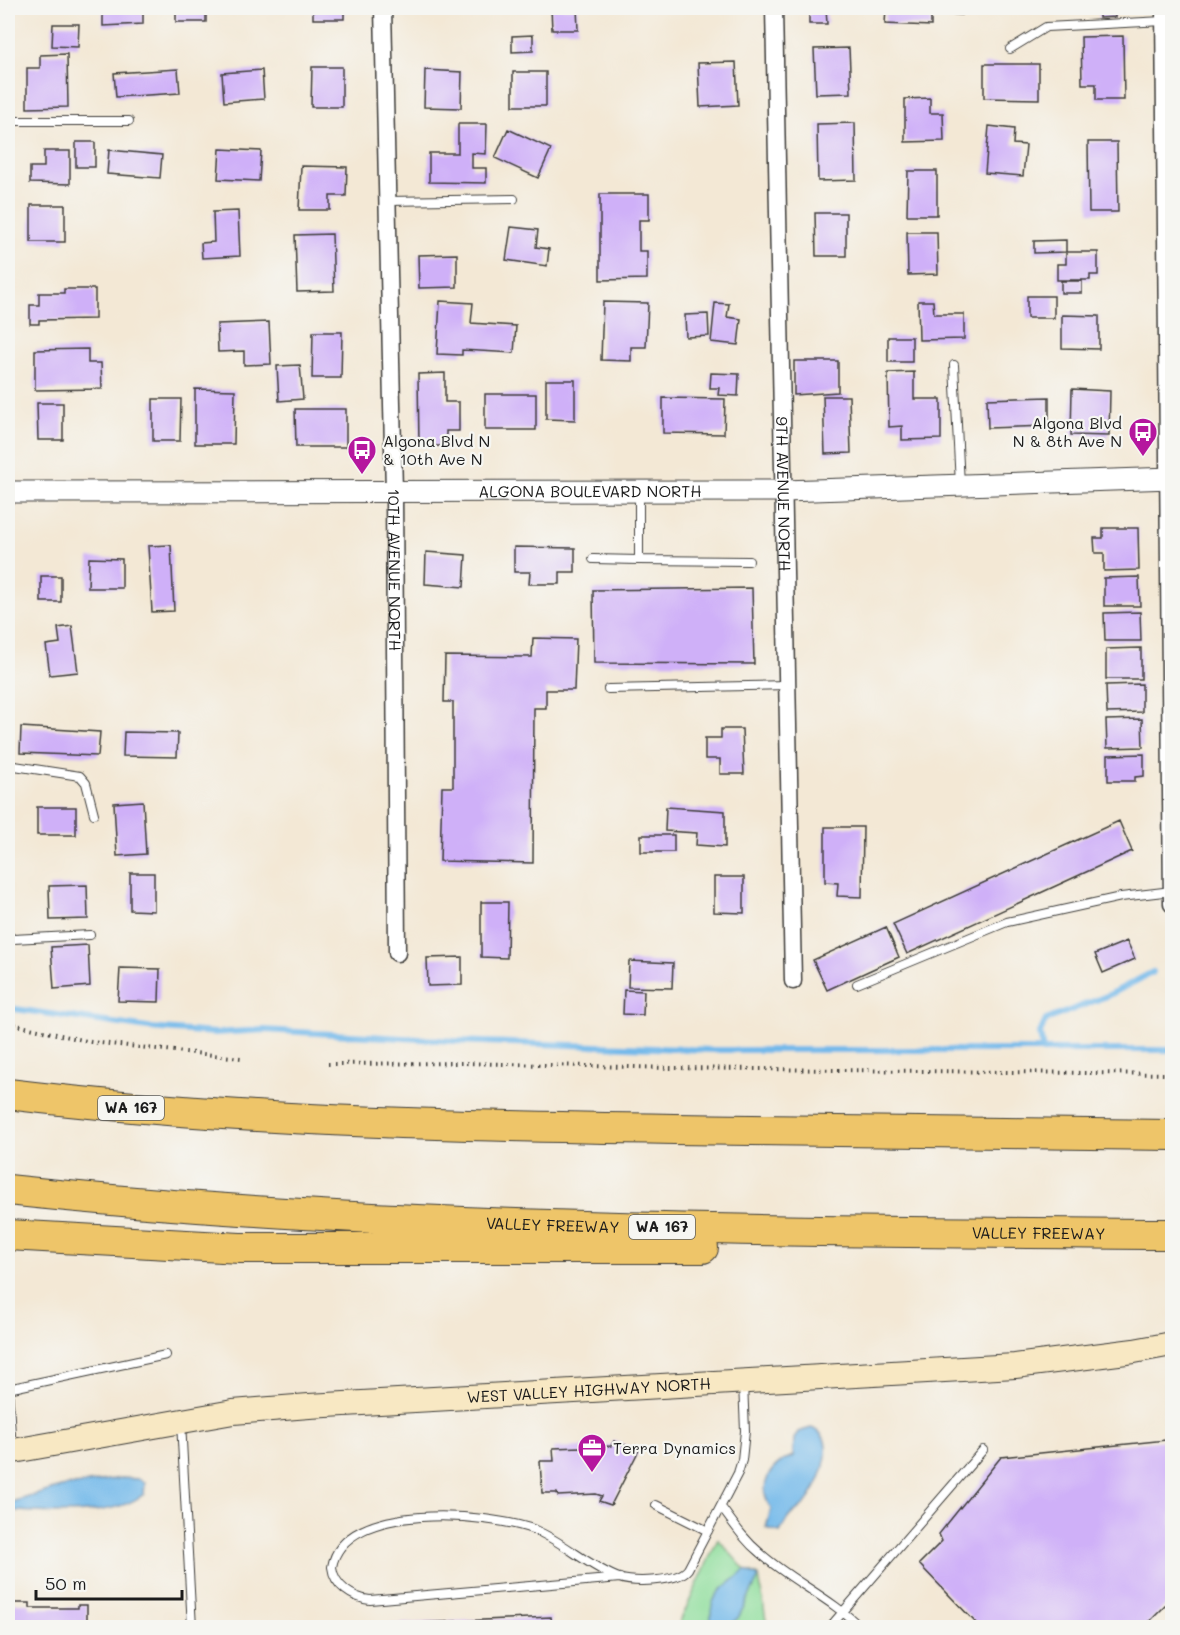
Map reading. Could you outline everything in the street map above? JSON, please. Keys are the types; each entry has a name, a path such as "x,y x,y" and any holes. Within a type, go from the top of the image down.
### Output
{"highway":[{"path":"8,1078 255,1117"},
{"name":"WA 167","path":"8,1094 107,1106 255,1117 507,1126 1173,1135"},
{"name":"VALLEY FREEWAY","path":"8,1190 152,1205 346,1216 812,1232 1173,1234"},
{"path":"8,1235 240,1248 459,1249 716,1248 812,1232"}],"main road":[{"name":"WEST VALLEY HIGHWAY NORTH","path":"10,1451 233,1412 1015,1366 1173,1344"}],"street":[{"name":"10TH AVENUE NORTH","path":"383,8 394,492 398,953"},
{"name":"9TH AVENUE NORTH","path":"774,8 793,981"},
{"path":"1164,14 1169,158 1173,904"},
{"name":"ALGONA BOULEVARD NORTH","path":"8,492 784,491 1171,479"}],"lane":[{"path":"1010,49 1046,27 1164,14"},
{"path":"8,122 129,121"},
{"path":"387,201 514,199"},
{"path":"954,365 960,485"},
{"path":"639,492 639,560"},
{"path":"593,559 749,561"},
{"path":"608,689 788,685"},
{"path":"8,765 80,776 86,783 94,814"},
{"path":"857,984 1007,922 1121,897 1172,891"},
{"path":"8,935 13,939 90,935"},
{"path":"10,1451 8,1388 166,1355"},
{"path":"620,1578 538,1531 503,1521 465,1516 400,1520 372,1526 342,1545 332,1567 335,1578 348,1592 370,1600 620,1578 680,1577 688,1569 721,1507 742,1460 745,1431 743,1383"},
{"path":"181,1422 192,1628"},
{"path":"829,1628 983,1450"},
{"path":"656,1505 708,1531"},
{"path":"721,1507 742,1536 761,1554 844,1611 861,1628"}],"path":[{"path":"8,1023 91,1042 241,1058"},
{"path":"328,1064 462,1063 1173,1074"}],"green space":[{"path":"718,1539 745,1570 759,1576 767,1627 677,1628"}],"water":[{"path":"811,1428 824,1440 826,1449 823,1469 815,1489 808,1500 789,1518 780,1532 766,1528 771,1509 765,1492 768,1477 777,1465 793,1456 794,1439 798,1432"},
{"path":"121,1478 140,1479 145,1483 144,1494 131,1502 97,1511 59,1513 8,1510 8,1505 12,1502 61,1487"},
{"path":"745,1570 759,1577 738,1618 727,1627 717,1627 711,1621 711,1611 716,1596"}],"building":[{"path":"103,8 143,8 143,24 103,26"},
{"path":"176,8 206,8 206,22 176,22"},
{"path":"313,8 344,8 344,19 313,19"},
{"path":"551,8 577,8 578,30 552,30"},
{"path":"809,8 826,8 827,24 809,24"},
{"path":"886,8 962,8 962,15 931,13 931,26 885,24"},
{"path":"1099,8 1120,8 1120,12 1115,12 1115,17 1099,18"},
{"path":"53,24 79,24 78,47 52,46"},
{"path":"533,35 533,51 512,52 512,36"},
{"path":"1123,36 1124,100 1096,100 1096,84 1082,84 1081,37"},
{"path":"849,48 851,93 816,94 814,49"},
{"path":"67,54 68,107 27,108 27,68 40,68 40,55"},
{"path":"736,62 738,105 700,107 698,63"},
{"path":"984,64 1039,64 1039,99 984,98"},
{"path":"312,67 342,67 342,107 311,107"},
{"path":"178,69 180,93 116,97 114,73"},
{"path":"262,70 264,99 224,102 222,73"},
{"path":"425,70 462,72 461,108 424,107"},
{"path":"513,72 546,72 546,106 513,106"},
{"path":"930,98 930,113 943,113 944,141 905,142 905,99"},
{"path":"855,123 856,180 818,181 817,124"},
{"path":"458,124 487,124 486,154 472,153 472,168 486,168 486,183 429,182 429,153 458,153"},
{"path":"989,126 1014,129 1013,144 1026,145 1023,176 985,173"},
{"path":"508,129 551,149 538,178 495,158"},
{"path":"76,142 95,142 95,167 76,167"},
{"path":"1088,142 1117,142 1118,212 1089,212"},
{"path":"220,149 261,151 259,181 218,179"},
{"path":"109,150 162,155 160,178 107,174"},
{"path":"44,151 70,151 70,184 30,183 30,167 44,167"},
{"path":"301,166 347,167 346,196 330,196 330,210 299,210"},
{"path":"908,171 937,171 937,215 907,215"},
{"path":"600,194 649,194 649,220 639,220 639,251 647,251 647,279 600,280"},
{"path":"31,205 65,205 65,242 31,242"},
{"path":"238,211 240,256 202,258 201,243 214,242 213,212"},
{"path":"815,213 846,213 846,256 816,256"},
{"path":"511,227 538,230 536,247 549,249 547,266 506,260"},
{"path":"907,232 937,232 938,274 908,275"},
{"path":"332,234 334,291 297,292 295,235"},
{"path":"1066,240 1066,252 1034,253 1034,241"},
{"path":"1066,252 1098,252 1098,275 1090,275 1090,280 1057,280 1057,264 1066,264"},
{"path":"457,254 457,287 419,288 418,255"},
{"path":"1061,281 1082,281 1082,293 1061,293"},
{"path":"64,289 95,289 95,319 39,320 39,324 30,324 30,305 39,305 39,293 64,293"},
{"path":"1027,296 1054,296 1054,318 1027,318"},
{"path":"440,301 473,303 471,323 516,326 514,353 462,350 462,355 437,354"},
{"path":"918,301 933,301 934,314 964,314 964,339 919,340"},
{"path":"603,302 648,303 646,347 631,347 631,361 601,360"},
{"path":"715,303 729,304 727,317 741,319 738,345 711,342"},
{"path":"708,314 709,336 686,337 685,315"},
{"path":"1062,315 1099,316 1099,349 1062,348"},
{"path":"269,322 271,364 244,365 244,351 218,352 217,324"},
{"path":"313,332 342,332 341,378 312,378"},
{"path":"888,337 912,337 912,362 888,362"},
{"path":"88,349 88,363 101,363 102,389 35,390 35,350"},
{"path":"794,361 838,361 838,392 794,395"},
{"path":"300,365 303,399 279,401 277,366"},
{"path":"914,372 914,399 941,399 941,439 902,440 902,426 889,427 888,373"},
{"path":"445,373 445,402 459,402 459,431 446,431 446,446 419,446 418,374"},
{"path":"711,373 739,374 738,396 718,395 719,388 710,388"},
{"path":"546,380 575,380 575,420 546,419"},
{"path":"195,389 235,390 234,444 195,444"},
{"path":"1072,389 1110,391 1109,436 1071,435"},
{"path":"485,394 536,394 536,430 485,430"},
{"path":"823,396 849,396 851,453 825,454"},
{"path":"1049,397 1049,426 988,428 987,399"},
{"path":"663,398 725,399 724,434 663,433"},
{"path":"153,399 181,399 180,441 153,441"},
{"path":"37,403 63,403 63,440 38,440"},
{"path":"295,409 346,409 346,447 296,447"},
{"path":"1103,528 1138,528 1139,570 1104,571 1104,553 1095,553 1094,538 1103,538"},
{"path":"171,545 174,611 152,612 148,546"},
{"path":"514,547 575,548 575,572 560,572 560,584 529,584 530,572 514,572"},
{"path":"426,552 466,555 464,587 425,584"},
{"path":"89,558 122,559 122,588 88,588"},
{"path":"41,576 61,576 61,602 41,602"},
{"path":"1139,577 1140,606 1104,606 1104,578"},
{"path":"752,588 754,664 594,663 593,590"},
{"path":"1140,612 1141,641 1105,641 1104,613"},
{"path":"72,626 78,672 50,675 46,645 60,643 58,628"},
{"path":"533,638 576,639 574,690 546,690 546,708 534,708 533,863 440,861 442,787 453,787 453,702 444,702 445,656 532,657"},
{"path":"1141,648 1141,679 1106,679 1106,649"},
{"path":"1142,684 1142,712 1107,713 1106,685"},
{"path":"1142,719 1143,747 1107,748 1106,720"},
{"path":"21,727 100,732 98,756 20,753"},
{"path":"721,729 742,729 744,774 720,774 720,759 705,759 705,738 721,738"},
{"path":"124,732 178,733 177,757 123,756"},
{"path":"1144,754 1144,776 1135,777 1135,781 1108,781 1108,755"},
{"path":"143,801 146,854 117,856 114,803"},
{"path":"37,807 76,807 76,835 37,835"},
{"path":"666,807 725,811 725,847 696,845 697,833 665,831"},
{"path":"1119,821 1132,851 907,954 893,924"},
{"path":"825,827 863,827 862,897 837,896 838,883 825,882"},
{"path":"641,835 674,835 674,852 641,852"},
{"path":"130,873 154,873 154,911 130,910"},
{"path":"714,877 744,877 744,913 714,912"},
{"path":"87,885 88,919 50,920 49,886"},
{"path":"481,902 508,902 507,958 481,957"},
{"path":"886,927 899,957 827,990 813,960"},
{"path":"1127,941 1135,959 1103,973 1095,954"},
{"path":"88,945 90,986 54,989 51,947"},
{"path":"462,957 462,985 428,986 427,958"},
{"path":"629,961 673,963 672,988 628,987"},
{"path":"120,968 160,969 159,1002 118,1001"},
{"path":"624,990 644,991 643,1015 623,1014"},
{"path":"1166,1440 1172,1447 1172,1599 1143,1628 970,1628 976,1623 919,1564 942,1541 939,1534 1001,1457"},
{"path":"614,1441 639,1450 611,1505 599,1501 602,1496 596,1494 558,1496 557,1493 542,1493 540,1461 554,1461 553,1448 611,1446"},
{"path":"8,1603 30,1603 30,1608 78,1608 78,1605 87,1605 87,1624 90,1624 90,1628 8,1628"},
{"path":"551,1617 552,1628 350,1628 350,1626"}],"waterway":[{"path":"1043,1051 1040,1033 1046,1020 1109,995 1153,972"},
{"path":"8,1008 148,1028 215,1033 264,1030 454,1041 712,1050 1172,1050"}],"place":[{"name":"Algona Blvd N & 8th Ave N","path":"1143,458"},
{"name":"Algona Blvd N & 10th Ave N","path":"362,476"},
{"name":"Terra Dynamics","path":"592,1474"}]}
